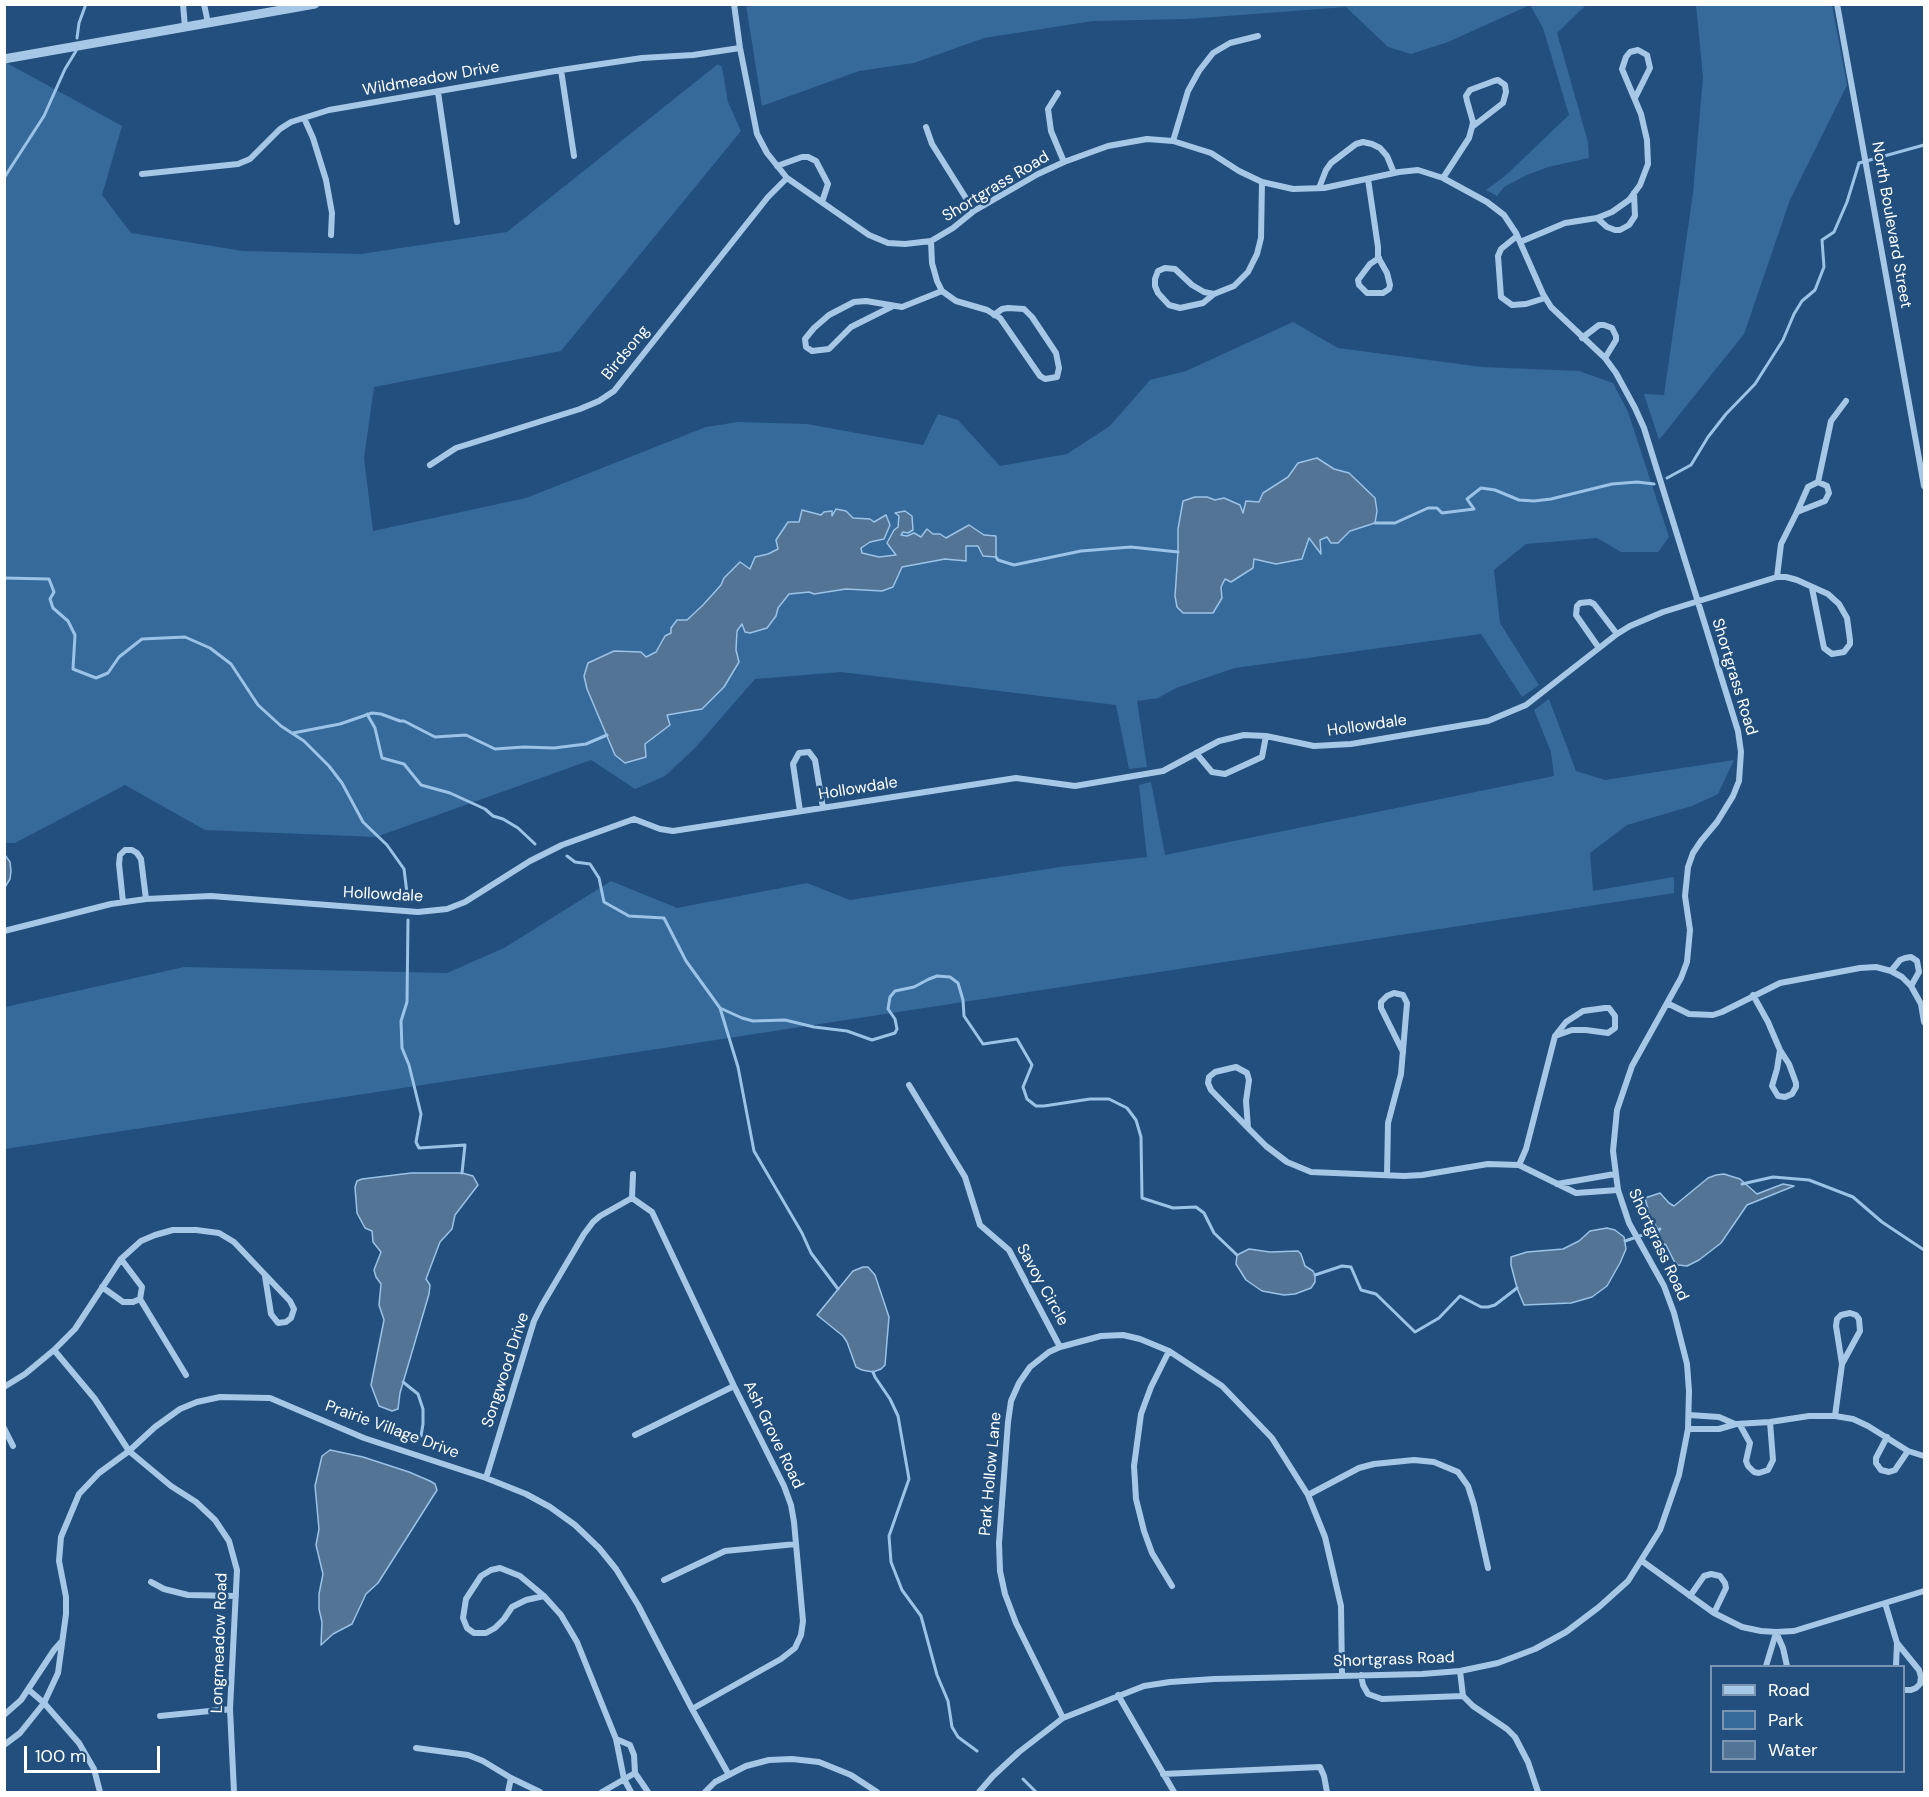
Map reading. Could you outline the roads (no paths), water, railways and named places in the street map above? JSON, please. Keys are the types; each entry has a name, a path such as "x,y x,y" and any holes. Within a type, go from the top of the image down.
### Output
{"street":[{"path":"183,4 185,27"},
{"path":"204,4 208,22"},
{"path":"4,59 315,4"},
{"name":"Shortgrass Road","path":"734,4 757,134 767,153 787,178 869,235 888,243 905,244 930,241 1038,174 1108,146 1147,139 1173,141 1211,153 1239,171 1262,182 1293,189 1319,188 1418,170 1443,178 1487,202 1504,215 1519,239 1551,308 1605,358 1625,388 1644,428 1738,731 1741,752 1739,781 1733,796 1717,822 1693,853 1688,867 1685,896 1690,948 1681,978 1632,1066 1617,1110 1614,1129 1615,1174 1618,1190 1629,1223 1664,1286 1674,1313 1687,1364 1689,1415 1679,1475 1660,1530 1628,1581 1566,1632 1535,1649 1498,1663 1460,1671 1170,1682 1144,1686 1063,1718 1019,1752 979,1792"},
{"name":"North Boulevard Street","path":"1837,4 1924,486"},
{"path":"1173,141 1188,91 1199,71 1213,53 1230,43 1258,36"},
{"name":"Wildmeadow Drive","path":"142,174 238,164 250,159 280,129 291,122 329,110 561,70 642,58 683,56 740,48"},
{"path":"1545,298 1526,304 1512,305 1502,297 1498,256 1501,249 1519,239 1564,224 1597,218 1612,212 1629,200 1640,185 1648,164 1647,140 1641,114 1622,69 1630,52 1638,50 1647,55 1650,68 1635,98"},
{"path":"561,70 574,156"},
{"path":"1443,178 1469,138 1473,122 1466,96 1470,90 1498,80 1505,85 1503,103 1472,127"},
{"path":"438,92 458,222"},
{"path":"1058,93 1048,109 1051,131 1064,162"},
{"path":"304,118 326,180 332,213 331,235"},
{"path":"926,127 932,144 974,212"},
{"path":"1319,188 1331,163 1356,144 1363,142 1380,148 1387,156 1394,173"},
{"path":"777,166 808,157 816,160 828,184 822,202"},
{"name":"Birdsong","path":"430,465 456,448 580,409 599,401 614,391 768,197 787,178"},
{"path":"1368,179 1379,258 1389,280 1389,289 1383,293 1367,293 1359,285 1358,280 1370,264 1379,258"},
{"path":"1214,294 1204,292 1192,285 1175,268 1158,271 1155,279 1158,293 1169,305 1180,308 1203,303 1214,294 1234,286 1248,272 1257,254 1261,238 1262,182"},
{"path":"1597,218 1607,227 1615,230 1629,225 1635,216 1634,193"},
{"path":"930,241 932,263 942,291 956,301 987,310 994,315 1000,318 1040,376 1045,379 1057,377 1059,368 1056,353 1024,309 1002,309 994,315"},
{"path":"893,306 851,327 829,349 812,351 806,347 805,339 814,328 829,315 854,302 866,300 902,307 942,291"},
{"path":"1582,338 1599,325 1612,328 1616,340 1605,358"},
{"path":"1818,482 1831,422 1846,400"},
{"path":"1797,512 1811,508 1828,497 1827,486 1818,482"},
{"path":"1812,588 1824,648 1832,654 1844,652 1850,640 1847,618 1839,604 1828,594 1797,580 1777,578 1781,544 1808,487 1818,482"},
{"name":"Hollowdale","path":"4,931 123,902 146,899 211,897 418,912 447,909 465,902 530,861 562,845 634,819 660,829 673,831 1016,778 1076,786 1163,771 1219,741 1244,735 1266,736 1314,746 1351,744 1488,721 1526,705 1617,634 1646,619 1777,578"},
{"path":"1599,648 1576,615 1577,606 1580,603 1594,604 1617,634"},
{"path":"1196,753 1212,772 1226,774 1262,757 1266,736"},
{"path":"800,812 793,764 799,753 809,752 815,760 823,808"},
{"path":"123,902 119,864 120,855 125,850 132,850 141,859 146,899"},
{"path":"1891,971 1900,960 1911,957 1917,961 1919,972 1911,986"},
{"path":"1667,1003 1689,1014 1704,1016 1722,1012 1780,983 1860,968 1876,968 1891,971 1911,986 1921,1004 1924,1022"},
{"path":"1387,1175 1388,1123 1401,1074 1403,1052 1407,1003 1403,995 1394,993 1381,1002 1381,1008 1403,1052"},
{"path":"1753,995 1789,1064 1796,1083 1792,1094 1785,1097 1778,1096 1772,1086 1780,1050"},
{"path":"1519,1165 1526,1149 1555,1036 1566,1022 1583,1011 1610,1008 1616,1016 1615,1029 1608,1033 1572,1030 1555,1036"},
{"path":"1248,1128 1247,1073 1236,1067 1215,1072 1209,1077 1208,1083 1211,1090 1248,1128 1266,1146 1287,1162 1311,1172 1422,1175 1488,1164 1519,1165 1576,1193 1618,1190"},
{"name":"Savoy Circle","path":"909,1085 965,1177 980,1225 1009,1250 1060,1347"},
{"path":"632,1198 633,1174"},
{"path":"1556,1184 1615,1174"},
{"name":"Ash Grove Road","path":"632,1198 652,1212 734,1386 784,1485 791,1505 796,1544 802,1621 801,1635 795,1648 781,1659 692,1709"},
{"name":"Songwood Drive","path":"486,1478 534,1321 542,1305 593,1222 632,1198"},
{"path":"4,1387 25,1374 75,1329 121,1259 141,1241 155,1235 173,1230 196,1230 219,1233 234,1242 290,1301 294,1309 291,1318 286,1322 278,1323 271,1314 265,1276"},
{"path":"121,1259 142,1287 140,1299 186,1376"},
{"path":"102,1287 123,1302 140,1299"},
{"path":"1835,1416 1842,1364 1837,1319 1841,1315 1850,1313 1856,1315 1861,1325 1842,1364"},
{"name":"Park Hollow Lane","path":"1063,1718 1016,1623 1005,1594 1000,1571 999,1543 1011,1401 1030,1367 1049,1352 1101,1336 1123,1335 1140,1339 1169,1351 1222,1386 1272,1438 1308,1495 1325,1537 1341,1606 1342,1675"},
{"name":"Longmeadow Road","path":"54,1350 95,1399 129,1450 171,1486 196,1502 215,1520 229,1541 237,1570 230,1709 234,1792"},
{"path":"1169,1351 1151,1387 1141,1414 1134,1466 1136,1499 1144,1531 1152,1553 1172,1586"},
{"path":"635,1434 734,1386"},
{"name":"Prairie Village Drive","path":"4,1745 21,1733 44,1703 58,1673 66,1614 66,1597 59,1561 61,1537 79,1494 99,1473 155,1426 180,1409 197,1402 220,1397 270,1398 364,1438 486,1478 526,1494 550,1507 575,1526 599,1548 616,1569 638,1605 729,1775"},
{"path":"1689,1415 1719,1417 1738,1425 1750,1443 1746,1461 1748,1466 1754,1472 1759,1473 1768,1470 1773,1460 1770,1422"},
{"path":"1688,1429 1719,1429 1809,1416 1835,1416 1853,1419 1908,1451 1924,1456"},
{"path":"4,1428 13,1446"},
{"path":"1887,1437 1876,1458 1881,1470 1890,1472 1895,1470 1908,1451"},
{"path":"1308,1495 1359,1468 1374,1464 1414,1460 1434,1462 1458,1472 1468,1486 1488,1568"},
{"path":"664,1580 725,1551 796,1544"},
{"path":"1642,1561 1714,1612 1742,1627 1761,1631 1794,1630 1924,1591"},
{"path":"544,1596 526,1600 512,1607 499,1624 486,1633 474,1633 466,1628 463,1618 466,1599 481,1576 491,1570 500,1568 520,1576 544,1596 561,1615 577,1642 616,1739 619,1763 631,1792"},
{"path":"1690,1596 1704,1576 1711,1574 1720,1576 1726,1588 1714,1612"},
{"path":"150,1582 188,1595 236,1596"},
{"path":"1885,1603 1898,1643 1921,1677 1920,1684 1916,1688 1905,1690"},
{"path":"1766,1665 1776,1632"},
{"path":"1776,1632 1788,1665"},
{"name":"Prairie Village Drive","path":"4,1715 21,1701 62,1641"},
{"path":"1896,1665 1898,1643"},
{"path":"1460,1671 1463,1696 1515,1737 1528,1762 1538,1792"},
{"path":"1361,1675 1368,1694 1382,1699 1463,1696"},
{"path":"29,1690 44,1703 79,1743 94,1770 100,1792"},
{"path":"1118,1695 1174,1792"},
{"path":"160,1716 230,1709"},
{"path":"616,1739 630,1745 634,1755 635,1773 646,1792"},
{"path":"416,1748 468,1755 540,1792"},
{"path":"705,1792 715,1782 746,1766 769,1760 792,1759 819,1762 851,1775 877,1792"},
{"path":"1163,1774 1320,1767 1327,1792"},
{"path":"602,1792 635,1773"},
{"path":"508,1792 511,1778"}],"water":[{"path":"1317,458 1334,469 1349,473 1375,498 1377,511 1375,523 1350,531 1338,543 1331,543 1327,537 1320,540 1321,554 1309,538 1302,559 1276,564 1254,559 1253,568 1231,582 1225,579 1221,587 1222,598 1213,613 1183,613 1177,607 1175,596 1178,529 1183,501 1195,497 1215,500 1224,498 1240,505 1243,513 1246,501 1259,502 1263,493 1288,477 1298,463"},
{"path":"836,509 846,511 853,518 870,519 874,522 886,515 890,525 884,539 870,542 861,548 862,553 879,557 896,555 887,543 898,527 899,516 895,513 905,511 912,516 913,530 908,533 903,532 901,535 907,536 914,533 921,537 927,529 933,534 940,534 946,538 969,525 984,535 996,536 996,557 983,556 978,546 966,546 966,561 945,559 902,567 893,587 882,591 846,589 814,594 809,592 789,594 767,628 750,633 745,632 742,624 737,631 736,650 739,662 724,687 702,709 667,715 670,725 645,744 646,757 625,763 615,755 587,689 584,676 588,663 614,651 641,652 646,657 656,652 665,636 671,633 671,628 677,620 687,620 740,562 750,569 755,557 778,549 776,540 788,522 799,522 802,510 821,515 832,511 832,516"},
{"path":"5,855 10,862 11,871 10,879 5,887"},
{"path":"411,1173 462,1173 473,1176 478,1185 455,1215 452,1229 440,1242 426,1279 430,1285 429,1294 400,1393 398,1409 392,1411 379,1406 371,1385 384,1320 379,1305 381,1284 374,1270 381,1252 373,1242 372,1231 365,1228 357,1213 355,1187 357,1181 362,1179"},
{"path":"1724,1174 1740,1179 1757,1194 1783,1184 1794,1186 1747,1205 1721,1243 1699,1260 1687,1266 1678,1265 1666,1245 1657,1237 1659,1231 1650,1217 1645,1198 1660,1193 1674,1206 1708,1178"},
{"path":"1607,1228 1615,1230 1624,1237 1626,1249 1607,1286 1592,1297 1571,1303 1524,1305 1517,1288 1511,1257 1527,1252 1563,1249 1579,1241 1590,1231"},
{"path":"1249,1249 1270,1252 1298,1251 1305,1266 1313,1271 1315,1282 1311,1288 1295,1294 1284,1295 1262,1291 1246,1280 1236,1264 1237,1255"},
{"path":"868,1267 875,1275 889,1317 885,1365 873,1372 856,1367 843,1336 817,1315 853,1271"},
{"path":"330,1450 363,1457 409,1472 435,1484 437,1490 378,1583 366,1594 352,1624 333,1634 321,1645 322,1622 319,1594 323,1574 316,1545 319,1529 315,1486 322,1456"}],"waterway":[{"path":"77,38 79,23 86,4"},
{"path":"4,178 44,116 65,69 76,51"},
{"path":"1667,478 1691,465 1708,437 1726,414 1755,384 1783,340 1802,301 1815,290 1824,267 1822,240 1834,232 1847,202 1859,163 1924,145"},
{"path":"1375,523 1395,523 1428,508 1437,508 1442,513 1474,509 1467,499 1481,488 1495,490 1519,500 1534,501 1612,484 1637,482 1654,484"},
{"path":"996,557 998,560 1014,565 1081,551 1131,547 1178,552"},
{"path":"4,578 49,579 54,592 50,599 53,608 68,621 75,635 73,669 96,678 108,673 119,657 142,639 185,637 210,648 231,664 258,705 281,726 304,741 342,783 363,822 387,845 404,869 408,901"},
{"path":"293,733 340,724 372,713 404,721 435,737 466,735 495,749 554,748 586,744 607,735"},
{"path":"367,714 375,728 382,758 404,764 421,785 450,793 503,819 518,828 535,844"},
{"path":"567,856 575,862 590,864 599,878 604,902 629,916 664,918 686,961 720,1008 738,1067 754,1151 802,1233 811,1253 838,1289"},
{"path":"408,920 407,1002 401,1021 402,1048 409,1065 421,1114 416,1142 419,1148 465,1145 462,1173"},
{"path":"720,1008 753,1021 785,1020 814,1027 847,1031 872,1040 895,1033 897,1029 895,1019 888,1009 890,997 895,991 914,987 937,976 950,977 958,983 963,1000 964,1016 983,1044 1017,1039 1032,1065 1023,1087 1027,1099 1036,1106 1090,1099 1109,1099 1127,1108 1136,1120 1141,1137 1142,1198 1173,1208 1196,1207 1204,1213 1214,1233 1237,1255"},
{"path":"1742,1184 1773,1177 1809,1180 1853,1197 1882,1222 1924,1250"},
{"path":"1625,1241 1660,1229"},
{"path":"1315,1275 1342,1266 1351,1267 1361,1290 1376,1294 1415,1332 1439,1318 1460,1296 1481,1307 1488,1307 1495,1305 1517,1288"},
{"path":"873,1372 898,1416 909,1479 889,1536 891,1562 902,1590 921,1616 937,1675 948,1701 952,1727 958,1737 977,1751"},
{"path":"403,1382 418,1394 423,1409 421,1436"},
{"path":"1023,1779 1036,1792"}]}
